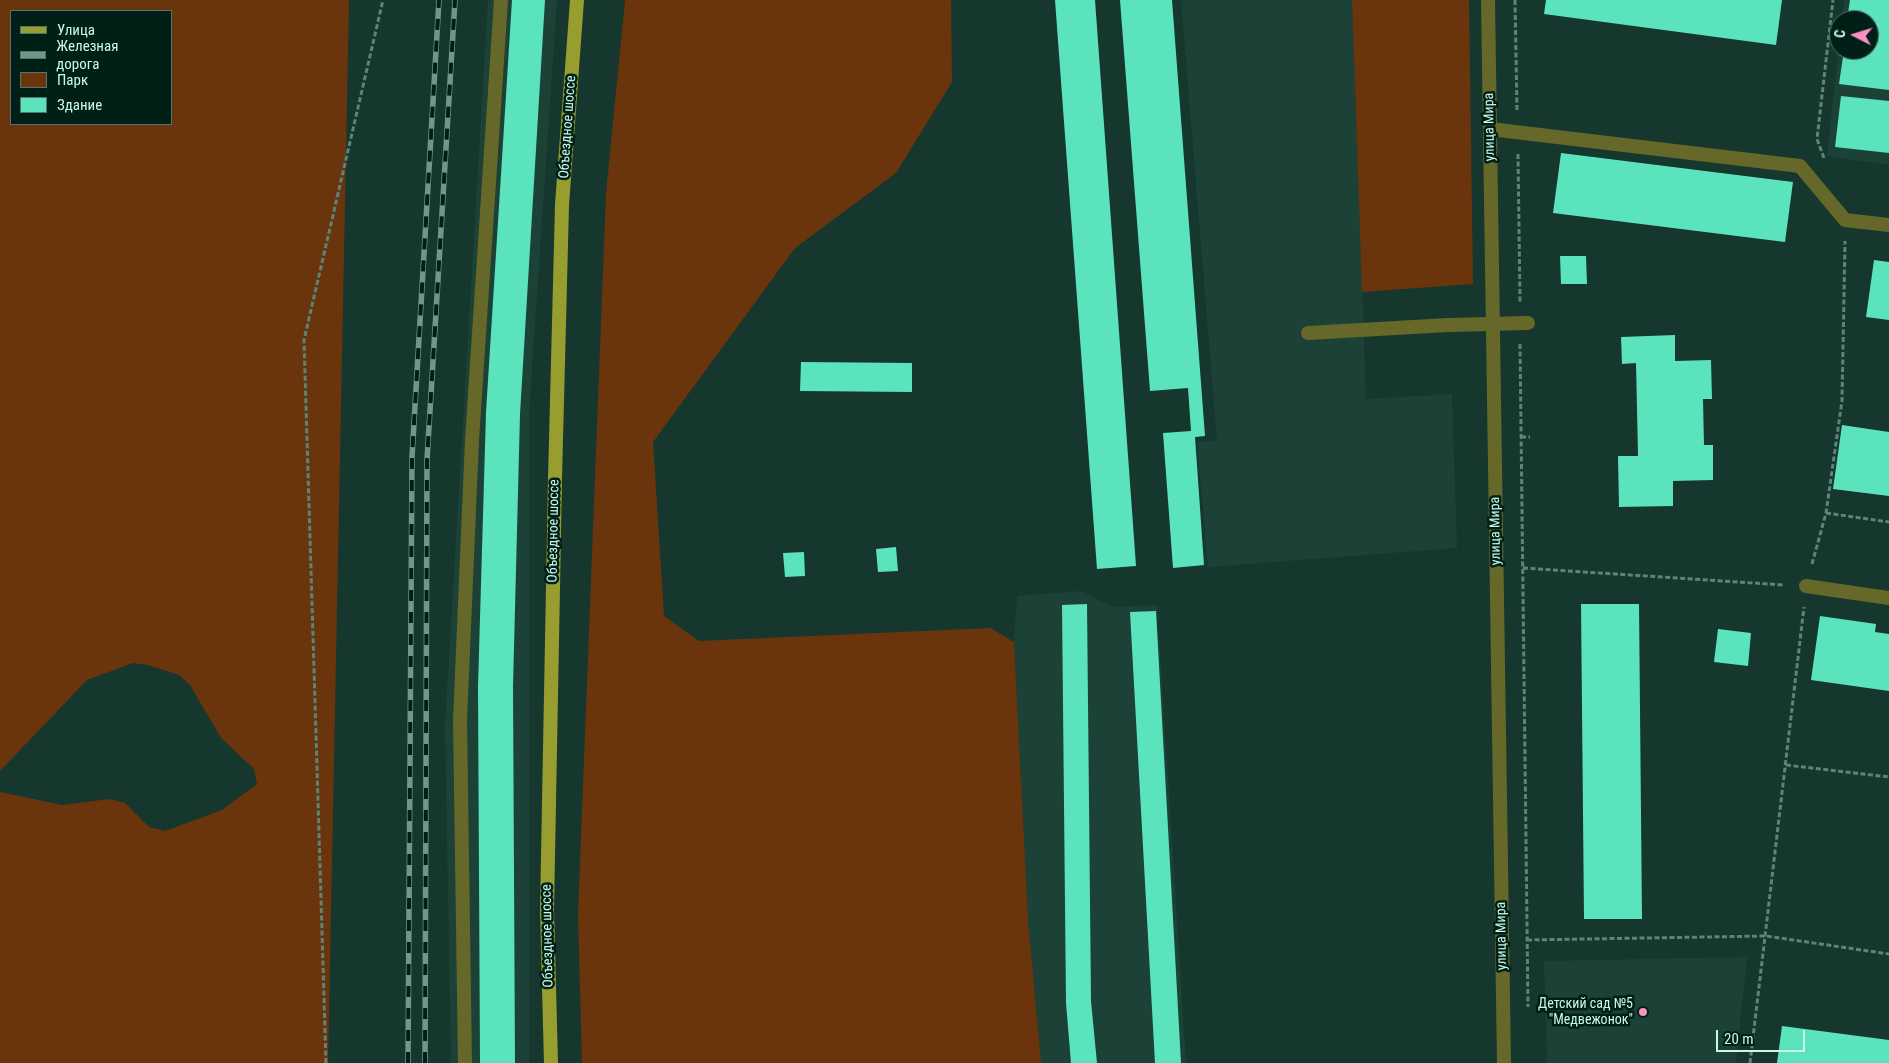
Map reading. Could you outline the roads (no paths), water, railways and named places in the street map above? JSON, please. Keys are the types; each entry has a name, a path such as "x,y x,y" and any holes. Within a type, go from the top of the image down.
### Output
{"main road":[{"name":"Объездное шоссе","path":"552,1063 547,910 557,410 562,205 577,0"}],"street":[{"path":"465,1063 460,720 472,440 501,0"},
{"name":"улица Мира","path":"1488,0 1504,1063"},
{"path":"1490,129 1800,166 1845,220 1889,225"},
{"path":"1308,334 1493,323 1524,323"},
{"path":"1806,586 1889,598"}],"railway":[{"path":"408,1063 412,457 439,0"},
{"path":"425,1063 427,460 455,0"}],"place":[{"name":"Детский сад №5 \"Медвежонок\"","path":"1643,1012"}]}
